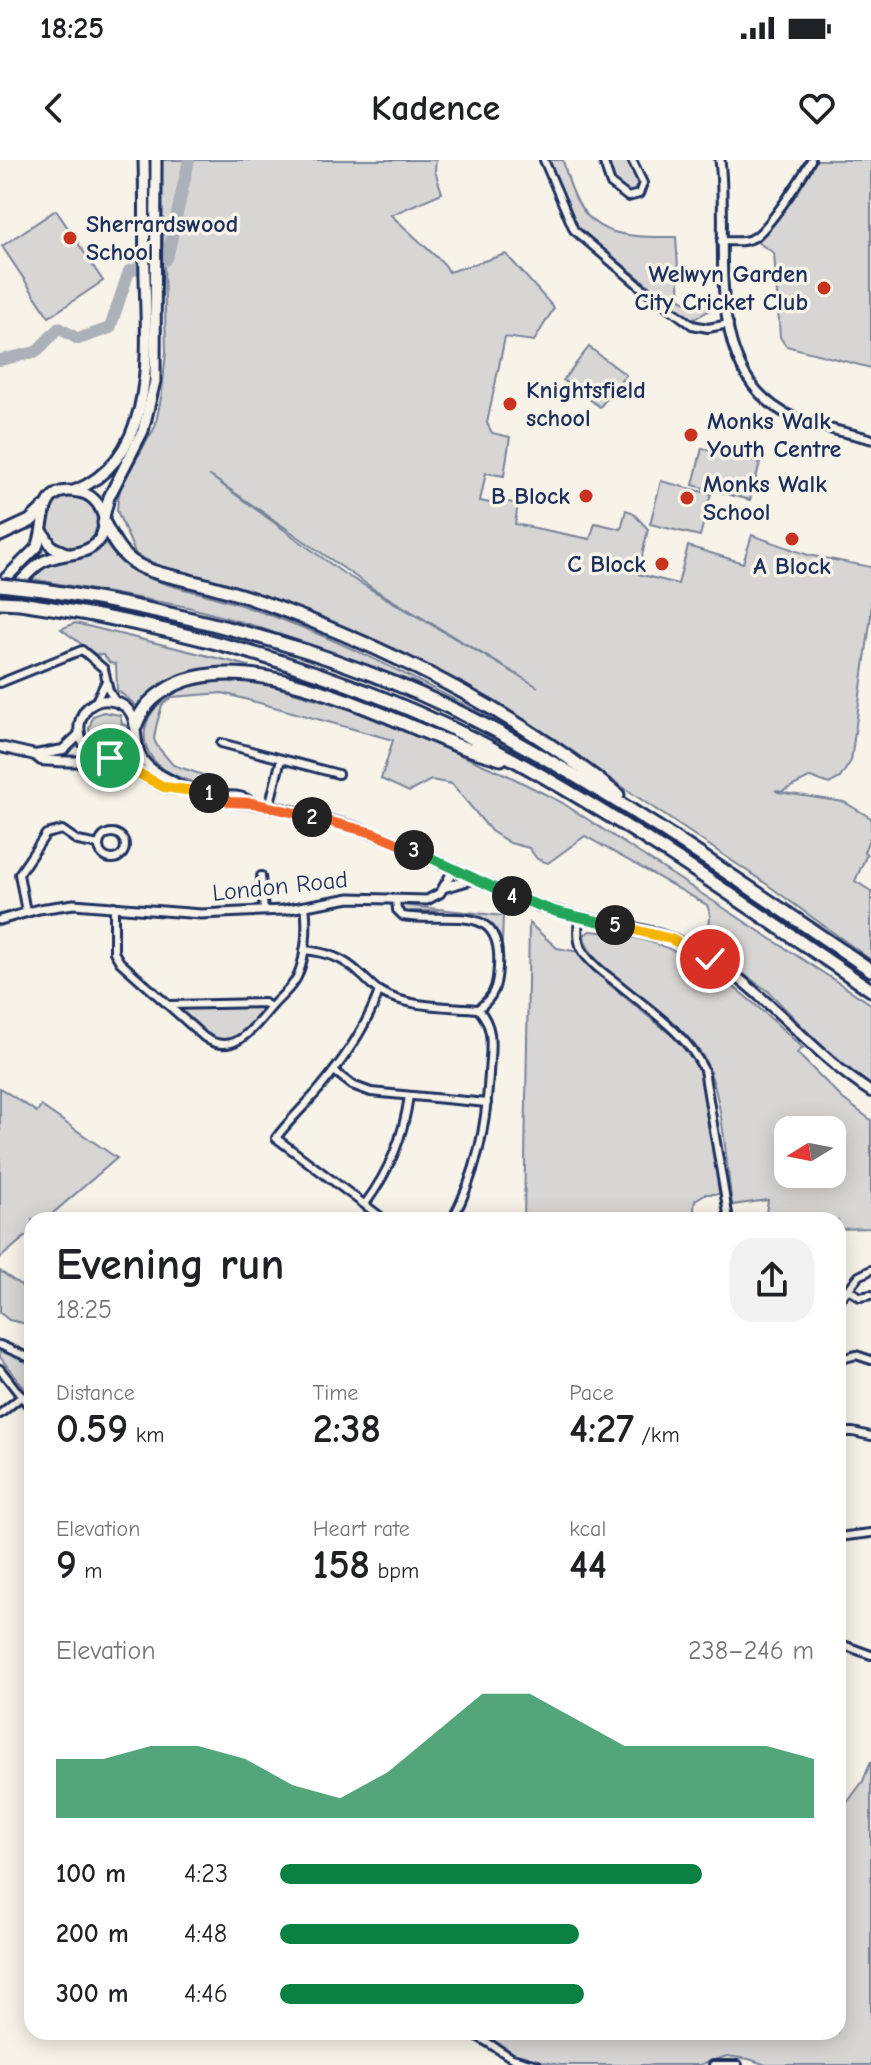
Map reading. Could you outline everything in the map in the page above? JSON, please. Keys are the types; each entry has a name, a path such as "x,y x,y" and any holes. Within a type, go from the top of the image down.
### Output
{"highway":[{"path":"0,535 30,521 44,508"},
{"path":"104,520 120,550 143,568 277,607 366,644 464,693 559,749 671,838"},
{"path":"0,585 134,605 192,618 358,670 497,732 597,789 871,970"},
{"path":"0,603 20,603 164,628 280,660 387,699 528,768 655,846 871,990"},
{"path":"136,729 142,710 153,699 182,682 218,674 249,675 288,683 351,703 455,745 528,768"}],"main road":[{"path":"74,491 95,481 113,466 126,445 136,419 146,365 144,160"},
{"path":"0,603 37,565 66,553 81,553 95,545 100,539 109,497 140,439 152,399 157,359 156,160"},
{"path":"0,585 37,547 44,508 60,493 82,492 96,502 104,520"},
{"path":"42,528 52,547 66,553"},
{"path":"183,788 172,790 156,784 87,749 79,735 82,715 95,703 116,702 129,710 136,729 139,753 145,763 183,788 243,797 253,803 373,833 532,904 579,918 663,936 710,959 754,991 840,1070 871,1092"},
{"path":"35,755 41,760 53,761 118,756 130,747 136,729"},
{"path":"0,747 35,755 63,750 79,735"},
{"path":"445,887 474,879"}],"street":[{"path":"544,160 571,225 600,253 692,325 708,328 729,324"},
{"path":"603,160 611,184 628,197 639,194 643,183 632,160"},
{"path":"720,160 723,287 729,324 741,365 763,398 783,412 871,439"},
{"path":"721,241 744,240 757,235 799,182 811,160"},
{"path":"0,683 79,650 101,665 116,702"},
{"path":"95,703 106,681"},
{"path":"221,743 338,774"},
{"path":"269,807 281,759"},
{"path":"26,912 19,874 46,834 62,830 78,841 99,845"},
{"path":"114,833 125,844 124,853 113,860 104,857 99,845 102,837 114,833"},
{"path":"445,887 454,869"},
{"path":"261,876 264,911"},
{"name":"London Road","path":"0,920 74,904 184,914 264,911 350,898 427,900 436,897 445,887"},
{"path":"396,899 398,912 407,917 468,919 484,923 494,933 499,947 497,981 494,993 478,1009"},
{"path":"114,906 116,958 204,1037 217,1044 241,1040 297,979 304,950 305,906"},
{"path":"579,918 579,937 585,953 696,1053 704,1070 728,1212"},
{"path":"304,950 326,953 342,960 379,991 412,1003 478,1009 487,1020 491,1033 482,1141 473,1173 456,1212"},
{"path":"375,1212 276,1138 334,1071 363,1027 379,991"},
{"path":"169,1005 264,1003 271,1007"},
{"path":"334,1071 361,1089 487,1103"},
{"path":"365,1204 384,1178 396,1152 409,1096"},
{"path":"846,1292 859,1276 871,1270"},
{"path":"848,1289 860,1297 871,1295"},
{"path":"0,1345 24,1356"},
{"path":"846,1358 856,1355 871,1360"},
{"path":"0,1369 24,1399"},
{"path":"0,1414 22,1396"},
{"path":"846,1432 871,1436"},
{"path":"846,1536 871,1533"},
{"path":"846,1646 871,1655"},
{"path":"484,2040 512,2058 537,2065"},
{"path":"713,2065 738,2065"}],"shaded area":[{"path":"162,160 187,160 171,235 163,254"},
{"path":"193,160 436,160 435,171 442,193 391,215 449,272 506,254 554,308 534,341 505,337 487,423 492,433 510,437 504,476 486,473 480,501 490,503 499,500 518,504 515,524 590,539 595,523 621,529 626,510 632,512 648,529 638,574 678,584 688,546 743,563 752,535 808,555 871,567 871,616 851,761 840,778 829,784 811,777 781,792 775,790 778,792 844,802 871,818 871,834 864,852 867,854 855,881 871,891 871,960 765,883 541,732 386,649 286,604 160,566 136,555 117,511 118,499 121,486 155,427 166,352 164,265 173,247","holes":["209,475 372,588 538,687 343,573"]},
{"path":"549,160 563,160 578,203 600,226 631,236 676,237 680,299 690,304 716,301 717,306 692,320 577,228"},
{"path":"605,160 629,160 641,183 638,191 629,194 616,186"},
{"name":"Welwyn Garden City Cricket Club","path":"813,160 871,160 871,368 786,346 780,337 774,253 757,242 796,193"},
{"path":"56,210 103,281 49,317 2,246"},
{"path":"589,347 626,375 600,407 563,380"},
{"path":"702,448 760,463 750,500 693,485"},
{"path":"661,481 711,494 700,536 650,524"},
{"path":"72,497 90,504 97,522 90,540 72,547 54,540 47,522 54,504"},
{"path":"105,542 114,555 137,573 249,608 324,636 503,725 501,727 414,682 255,626 188,607 32,579 41,569 63,560 83,558"},
{"path":"75,623 249,666 246,671 215,671 188,676 162,688 137,706 117,690 116,664 110,663 103,655 95,654 61,629"},
{"path":"226,681 259,682 360,712 507,775 561,802 871,1004 871,1085 829,1054 768,991 698,942 709,925 707,905 585,836 548,863 537,859 529,848 510,843 491,831 452,784 431,780 409,792 381,779 393,740 223,693 172,697 162,705 154,739 157,746 173,765 215,779 212,789 170,773 149,752 145,728 150,716 169,696 183,689"},
{"path":"103,712 120,715 122,724 128,726 124,734 108,745 103,741 93,741 89,729 93,716"},
{"path":"400,905 503,916 502,943 491,927 477,919 440,915 437,911 411,911 408,914 401,911"},
{"path":"529,923 557,948 579,952 610,985 681,1043 700,1070 720,1194 705,1194 695,1200 695,1212 524,1212"},
{"path":"590,931 624,935 682,954 731,985 803,1048 797,1053 843,1099 871,1120 871,1228 846,1229 846,1212 766,1212 768,1200 732,1205 715,1087 702,1055 674,1023 596,958 584,935"},
{"path":"262,1006 264,1012 247,1031 232,1040 223,1041 205,1034 176,1008"},
{"path":"0,1088 37,1112 41,1106 117,1158 54,1212 24,1212 24,1238 0,1258"},
{"path":"0,1271 24,1288 24,1323 9,1320 0,1313"},
{"path":"0,1348 24,1358 24,1388 0,1357"},
{"path":"871,1761 871,2065 766,2065 727,2056 699,2065 560,2065 515,2057 491,2040 846,2040 846,1804 863,1781"}],"waterway":[{"path":"0,360 36,352 59,328 78,339 110,328 129,271 165,260 168,254 189,160"}],"place":[{"name":"Sherrardswood School","path":"70,238"},
{"name":"Welwyn Garden City Cricket Club","path":"824,288"},
{"name":"Knightsfield school","path":"510,404"},
{"name":"Monks Walk Youth Centre","path":"691,435"},
{"name":"B Block","path":"586,496"},
{"name":"Monks Walk School","path":"687,498"},
{"name":"A Block","path":"792,539"},
{"name":"C Block","path":"662,564"}],"route":[{"path":"110,758 147,780 172,790 183,788 221,796 229,802 253,803 373,833 523,900 557,912 663,936 710,959"}]}
